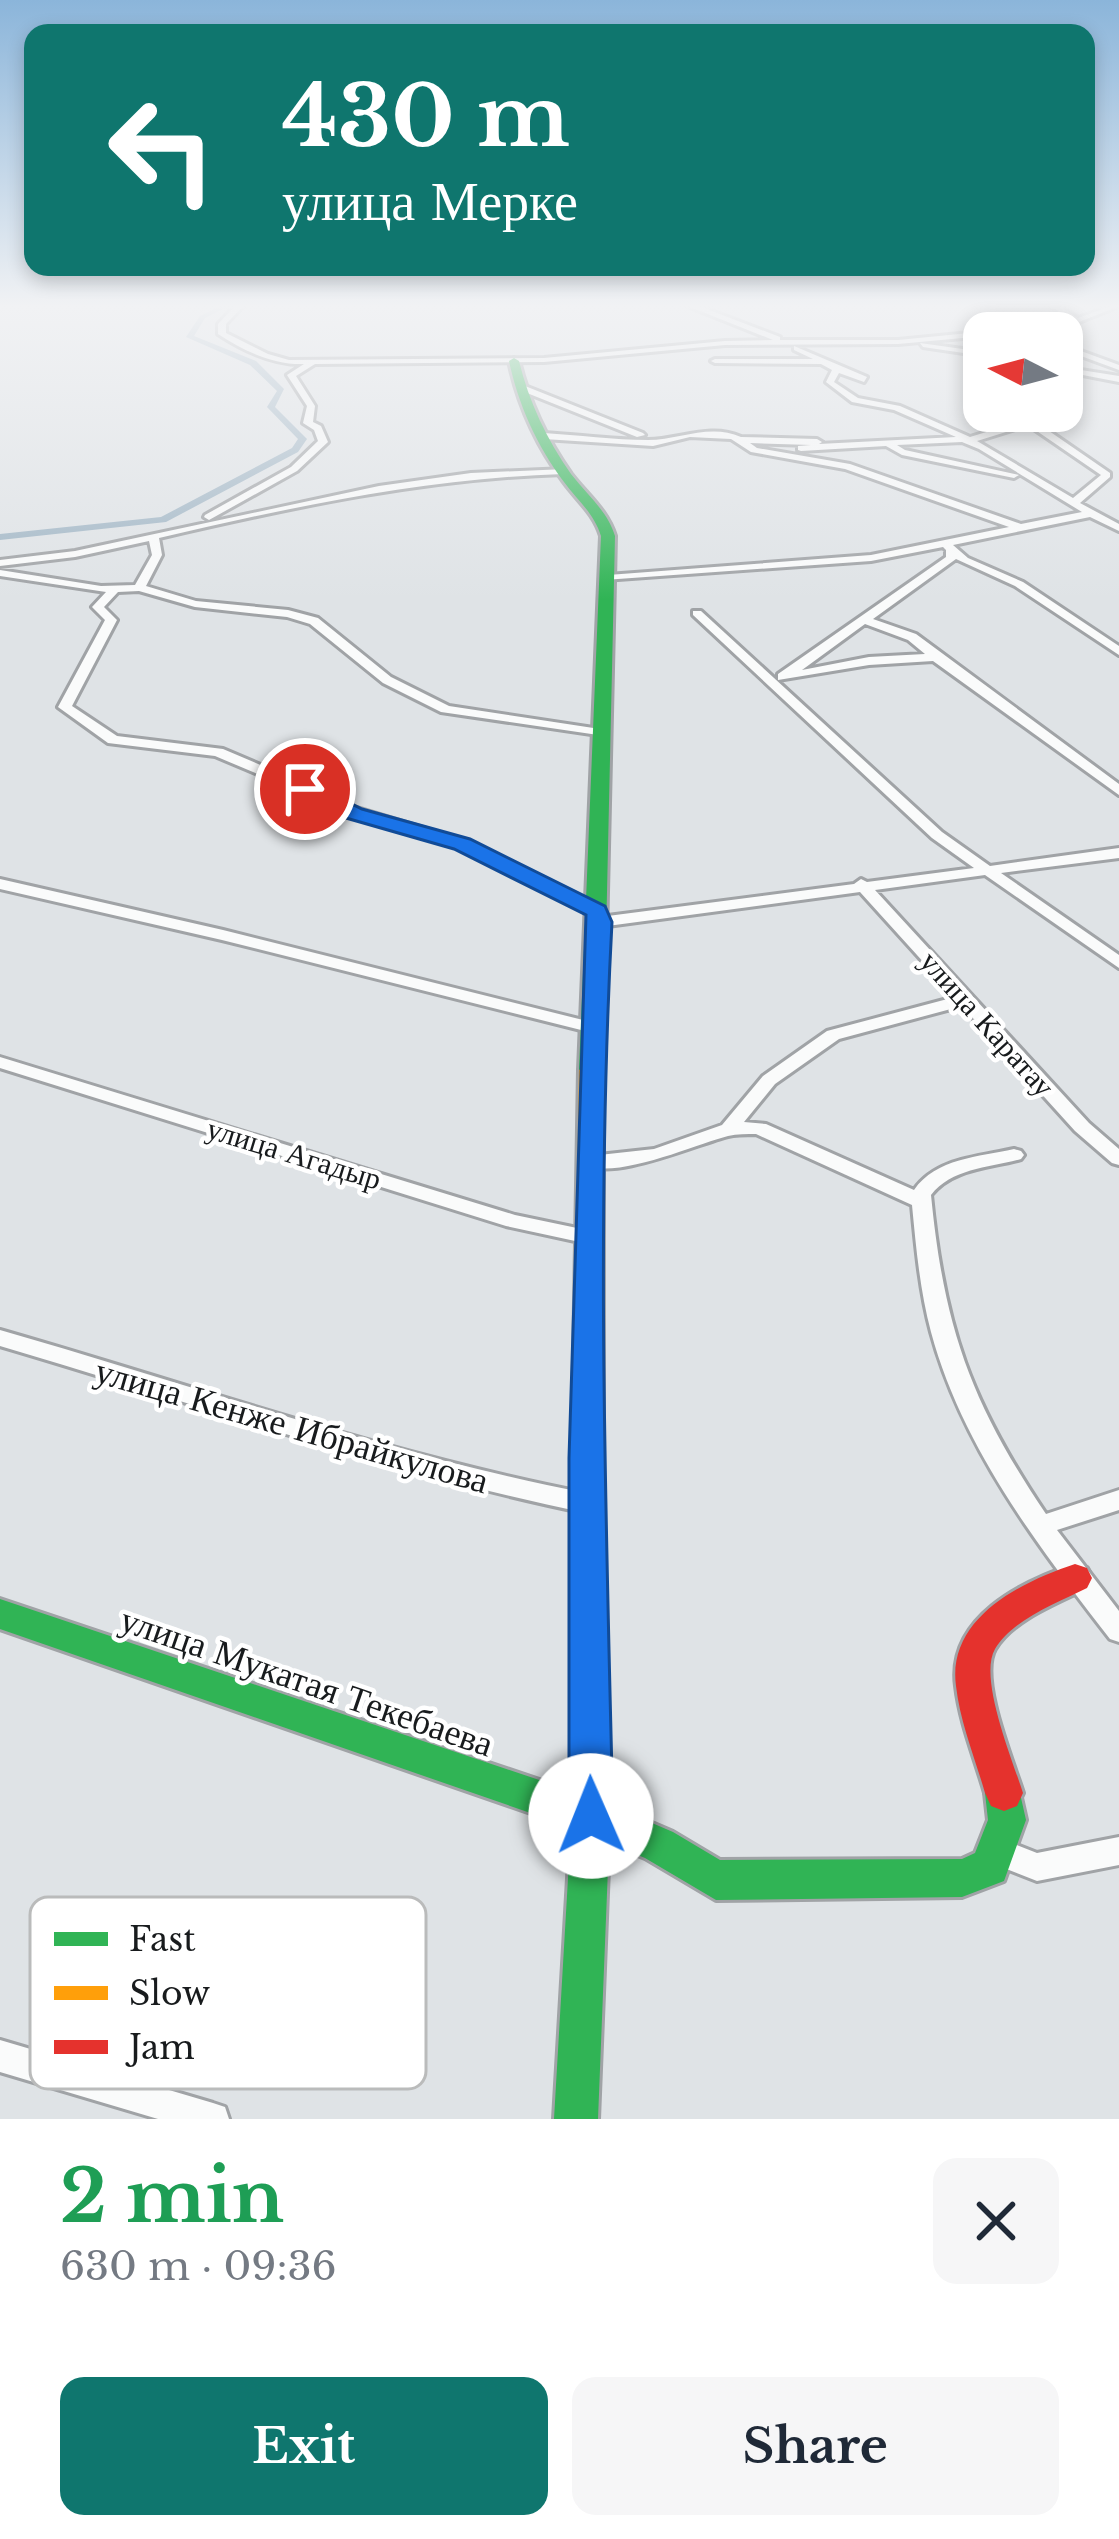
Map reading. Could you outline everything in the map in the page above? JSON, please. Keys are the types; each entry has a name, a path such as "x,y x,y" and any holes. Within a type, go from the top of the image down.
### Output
{"street":[{"path":"192,527 294,469 323,442 318,428 308,423 308,402"},
{"path":"527,402 563,471 605,521 608,578 590,1162 586,1503 591,1816 576,2119"},
{"path":"560,402 668,440"},
{"path":"853,402 896,408 931,421"},
{"path":"900,402 1088,514 1117,526"},
{"path":"752,449 965,440 993,432"},
{"path":"1044,432 1107,478 1072,504"},
{"path":"544,436 668,440 706,433 739,440 790,437 846,445"},
{"path":"739,440 752,449 848,466 1018,526"},
{"path":"886,443 902,452 1024,476"},
{"path":"0,562 153,537 420,482 563,471"},
{"path":"608,578 801,566 949,548 1018,526 1088,514"},
{"path":"140,588 157,555 153,537"},
{"path":"776,678 951,558 949,548"},
{"path":"949,548 1019,584 1119,651"},
{"path":"0,573 114,590 140,588 195,604 314,621 387,680 446,710 600,733"},
{"path":"114,590 98,607 111,620 64,707 113,740 156,749 198,747 354,814 462,844 598,917 1119,853"},
{"path":"697,614 776,678 980,869 1119,963"},
{"path":"865,620 912,637 1119,791"},
{"path":"776,678 939,658"},
{"path":"0,884 254,940 378,977 593,1028"},
{"name":"улица Каратау","path":"861,884 1082,1127 1119,1159"},
{"path":"729,1129 770,1080 833,1035 964,1000"},
{"name":"улица Агадыр","path":"0,1062 513,1221 590,1238"},
{"path":"590,1162 656,1155 729,1129 772,1130 921,1201"},
{"path":"1014,1155 943,1173 927,1182 921,1201 943,1336 1004,1471 1075,1578 1119,1631"},
{"name":"улица Кенже Ибрайкулова","path":"0,1338 230,1411 508,1489 586,1503"},
{"path":"1040,1526 1119,1500"},
{"path":"1075,1578 1003,1612 976,1637 970,1659 1007,1814 996,1851 1037,1867 1119,1851"},
{"name":"улица Мукатая Текебаева","path":"0,1614 591,1816 658,1845 716,1880 962,1878 990,1867 996,1851"},
{"path":"0,2056 30,2065"},
{"path":"112,2089 213,2119"}],"waterway":[{"path":"0,537 163,520 295,450 303,439 271,407 274,402"}],"traffic: fast":[{"path":"527,402 565,474 601,518 608,536 591,1070"},
{"path":"576,2119 591,1816 587,1534"},
{"path":"0,1614 591,1816 659,1845 716,1880 962,1878 990,1867 1007,1820 1004,1793"}],"traffic: slow":[{"path":"587,1534 591,1070"}],"traffic: jam":[{"path":"1004,1793 973,1685 973,1661 980,1640 999,1620 1075,1578"}],"route":[{"path":"305,789 354,814 462,844 505,863 560,897 597,911 587,1458 591,1816"}]}
